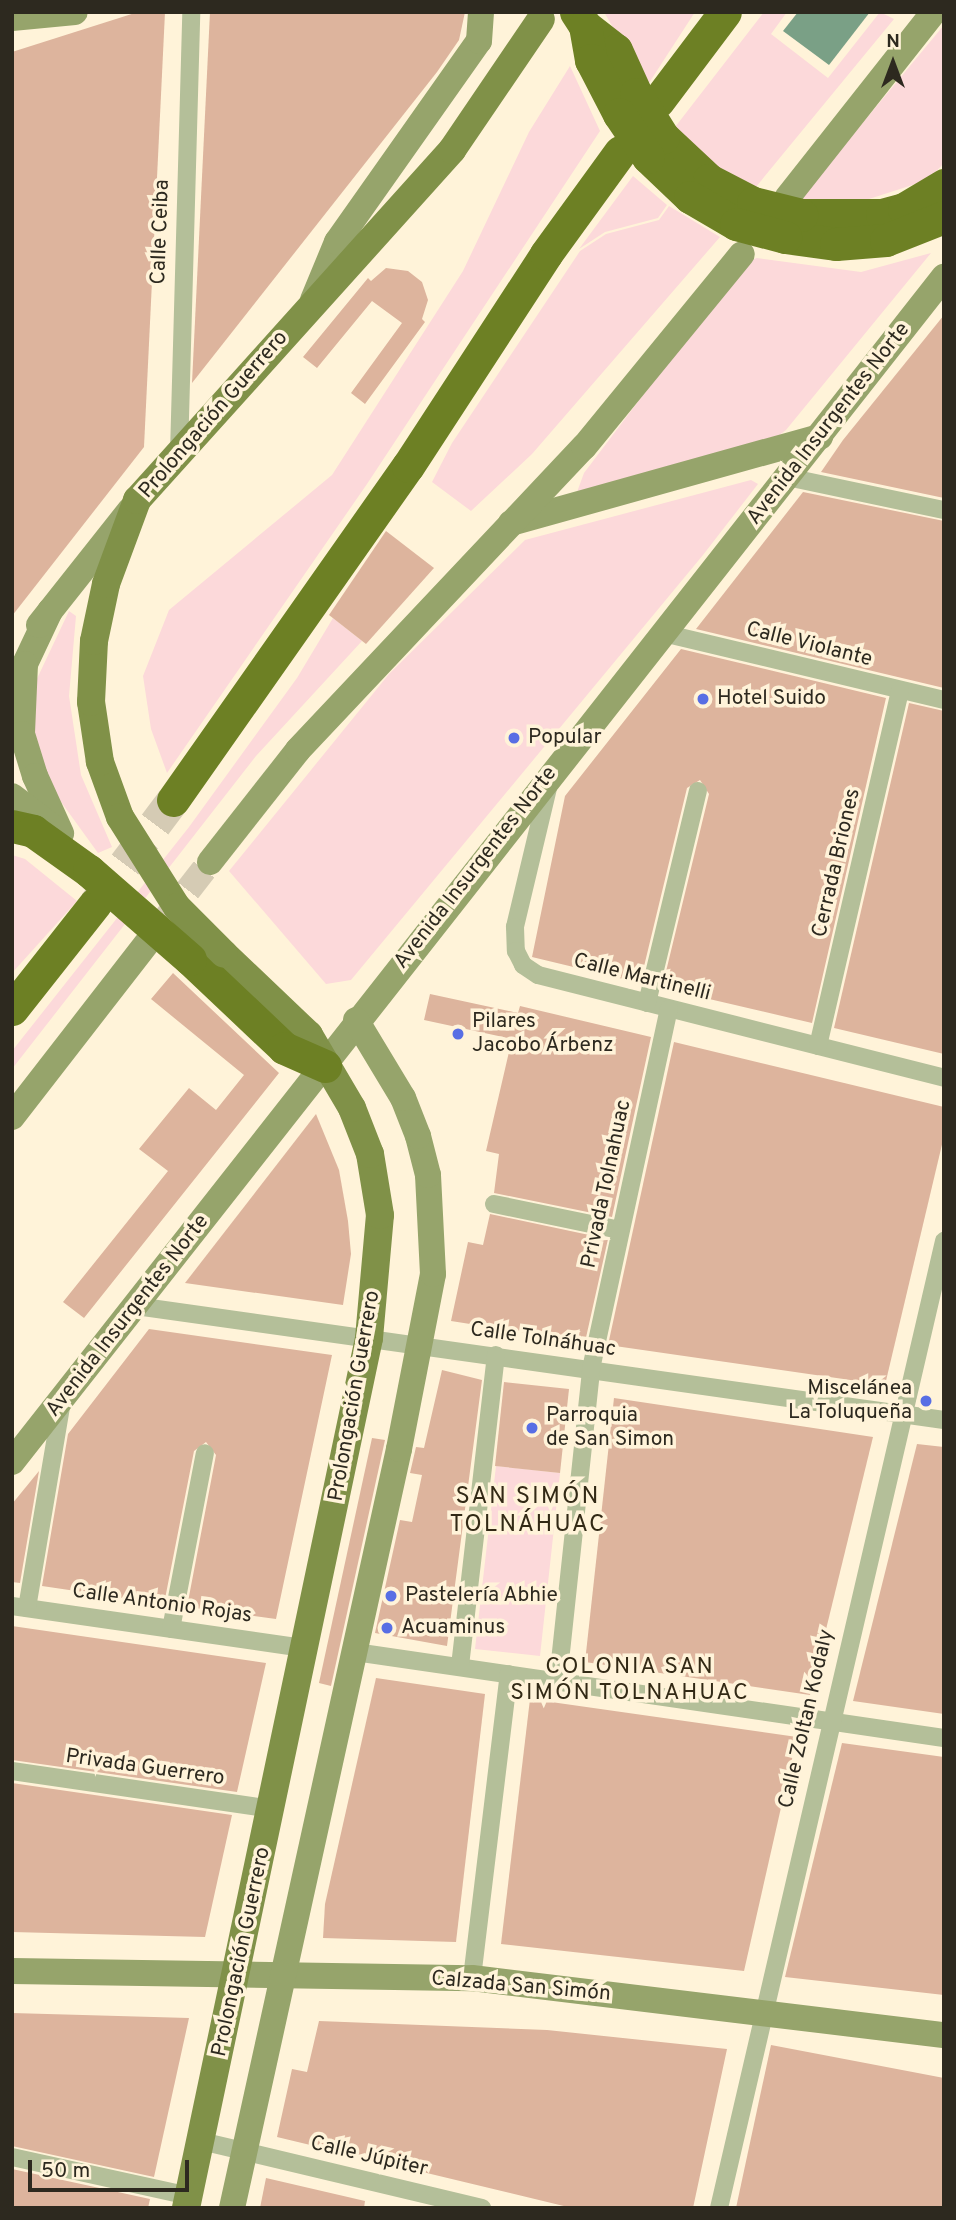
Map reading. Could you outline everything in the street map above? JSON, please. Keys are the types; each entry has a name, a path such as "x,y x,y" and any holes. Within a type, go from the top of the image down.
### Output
{"highway":[{"path":"638,103 725,12"},
{"path":"581,19 616,50 638,103 644,148"},
{"path":"644,148 709,180 744,227 791,217 882,215 904,209 944,185"},
{"path":"173,800 408,466 547,254 644,148"},
{"path":"791,217 856,243 930,224"},
{"path":"12,826 33,831 85,867 190,959 284,1048 325,1066"},
{"path":"12,1009 95,904"}],"main road":[{"path":"12,18 75,12"},
{"path":"312,303 337,242 479,41 481,12"},
{"path":"791,217 934,12"},
{"name":"Prolongación Guerrero","path":"187,2202 272,1809 369,1338 379,1203 370,1154 352,1108 309,1035 177,907 120,817 100,762 92,702 93,641 106,584 138,500 312,303 453,150 541,19"},
{"path":"210,862 298,750 506,525 584,447 744,227"},
{"name":"Avenida Insurgentes Norte","path":"12,1462 325,1066 356,1020 944,277"},
{"path":"506,525 820,437"},
{"path":"12,659 138,500"},
{"path":"50,611 25,664 22,734 35,776 61,833 85,867"},
{"path":"12,796 61,833"},
{"path":"12,1117 146,944"},
{"path":"232,2208 421,1346 433,1274 428,1175 404,1098 356,1020"},
{"name":"Calzada San Simón","path":"12,1971 472,1978 944,2035"}],"street":[{"name":"Calle Ceiba","path":"179,453 191,12"},
{"path":"787,477 944,510"},
{"name":"Calle Violante","path":"663,633 944,700"},
{"name":"Cerrada Briones","path":"818,1046 900,690"},
{"name":"Calle Martinelli","path":"552,773 515,927 516,951 523,965 538,975 944,1078"},
{"path":"647,1003 698,791"},
{"name":"Privada Tolnahuac","path":"558,1680 591,1369 669,1009"},
{"path":"494,1204 621,1230"},
{"name":"Calle Zoltan Kodaly","path":"719,2208 829,1722 944,1241"},
{"name":"Calle Tolnáhuac","path":"136,1306 944,1420"},
{"path":"460,1667 496,1355"},
{"path":"20,1607 62,1400"},
{"path":"171,1629 205,1453"},
{"name":"Calle Antonio Rojas","path":"20,1607 305,1648"},
{"path":"355,1651 944,1738"},
{"path":"472,1978 509,1674"},
{"name":"Privada Guerrero","path":"12,1771 272,1809"},
{"name":"Calle Júpiter","path":"201,2141 482,2208"},
{"path":"12,2157 187,2202"}],"shaded area":[{"path":"604,12 695,12 647,86"},
{"path":"764,12 787,12 771,34 828,78 880,12 894,19 751,193 672,131"},
{"path":"798,12 870,12 829,65 783,31"},
{"path":"944,25 944,163 928,180 841,208 797,202"},
{"path":"570,66 600,131 367,484 167,773 151,729 143,676 169,610 332,475 463,271 529,132"},
{"path":"633,176 667,205 658,218 605,232 579,249"},
{"path":"669,206 720,237 532,454 471,511 432,482 452,443 580,251 606,234 659,220"},
{"path":"931,253 786,430 769,443 577,492 584,473 743,263 757,258 861,272"},
{"path":"751,480 758,484 703,555 351,980 326,984 229,871 389,674 525,540"},
{"path":"69,611 76,616 69,696 81,775 112,847 98,853 51,788 38,761 33,724 34,685"},
{"path":"333,618 362,641 256,756 12,1069 12,1051 189,827 297,678"},
{"path":"12,855 25,859 77,901 12,973"},
{"path":"496,1466 560,1473 540,1656 475,1649"}],"building":[{"path":"138,12 165,12 144,447 12,616 12,52"},
{"path":"210,12 465,12 459,40 437,72 192,383"},
{"path":"386,268 408,271 422,282 428,300 422,319 425,322 365,404 351,393 402,323 372,301 317,368 303,357 368,278 371,281"},
{"path":"944,315 944,498 821,472 843,440"},
{"path":"803,492 944,521 944,688 696,629"},
{"path":"386,531 434,568 366,644 329,615"},
{"path":"681,649 886,698 812,1023 662,988 709,794 700,780 687,788 640,983 532,957 565,796"},
{"path":"909,703 944,711 944,1054 834,1028"},
{"path":"173,973 279,1073 84,1318 63,1302 168,1171 139,1149 189,1088 216,1110 244,1075 151,999"},
{"path":"430,994 518,1013 520,1006 651,1037 612,1217 494,1193 499,1154 486,1151 512,1039 424,1020"},
{"path":"674,1042 944,1107 944,1136 885,1385 608,1345"},
{"path":"316,1114 339,1170 348,1221 351,1254 343,1305 185,1283"},
{"path":"490,1214 608,1239 585,1342 451,1321 468,1242 483,1245"},
{"path":"149,1329 332,1355 276,1619 187,1607 216,1455 206,1442 194,1451 164,1604 42,1586 68,1434"},
{"path":"442,1370 482,1380 447,1646 375,1633 400,1520 412,1522 422,1475 410,1473 416,1447 424,1448"},
{"name":"Parroquia de San Simon","path":"504,1382 569,1389 560,1473 495,1466"},
{"path":"614,1398 873,1437 810,1695 585,1662"},
{"path":"372,1438 385,1440 331,1686 319,1683"},
{"path":"917,1444 944,1447 944,1714 853,1701"},
{"path":"39,1471 20,1583 12,1582 12,1504"},
{"path":"12,1626 266,1663 237,1792 12,1760"},
{"path":"376,1678 485,1694 456,1942 323,1938 325,1904"},
{"path":"530,1699 797,1737 744,1971 501,1944"},
{"path":"842,1743 944,1757 944,1995 785,1977"},
{"path":"12,1783 232,1815 205,1937 12,1932"},
{"path":"12,2013 189,2018 154,2177 12,2146"},
{"path":"319,2021 547,2030 727,2049 693,2208 572,2208 277,2137 292,2069 307,2072"},
{"path":"771,2045 944,2078 944,2208 736,2208"},
{"path":"12,2169 150,2199 148,2208 12,2208"},
{"path":"266,2178 365,2201 364,2208 260,2208"}],"tunnel":[{"path":"95,904 173,800"},
{"path":"164,921 210,862"}],"place":[{"name":"Hotel Suido","path":"703,699"},
{"name":"Popular","path":"514,738"},
{"name":"Pilares Jacobo Árbenz","path":"458,1034"},
{"name":"Miscelánea La Toluqueña","path":"926,1401"},
{"name":"Parroquia de San Simon","path":"532,1428"},
{"name":"Pastelería Abhie","path":"391,1596"},
{"name":"Acuaminus","path":"387,1628"}],"district":[{"name":"SAN SIMÓN TOLNÁHUAC","path":"528,1512"},
{"name":"COLONIA SAN SIMÓN TOLNAHUAC","path":"630,1681"}]}
